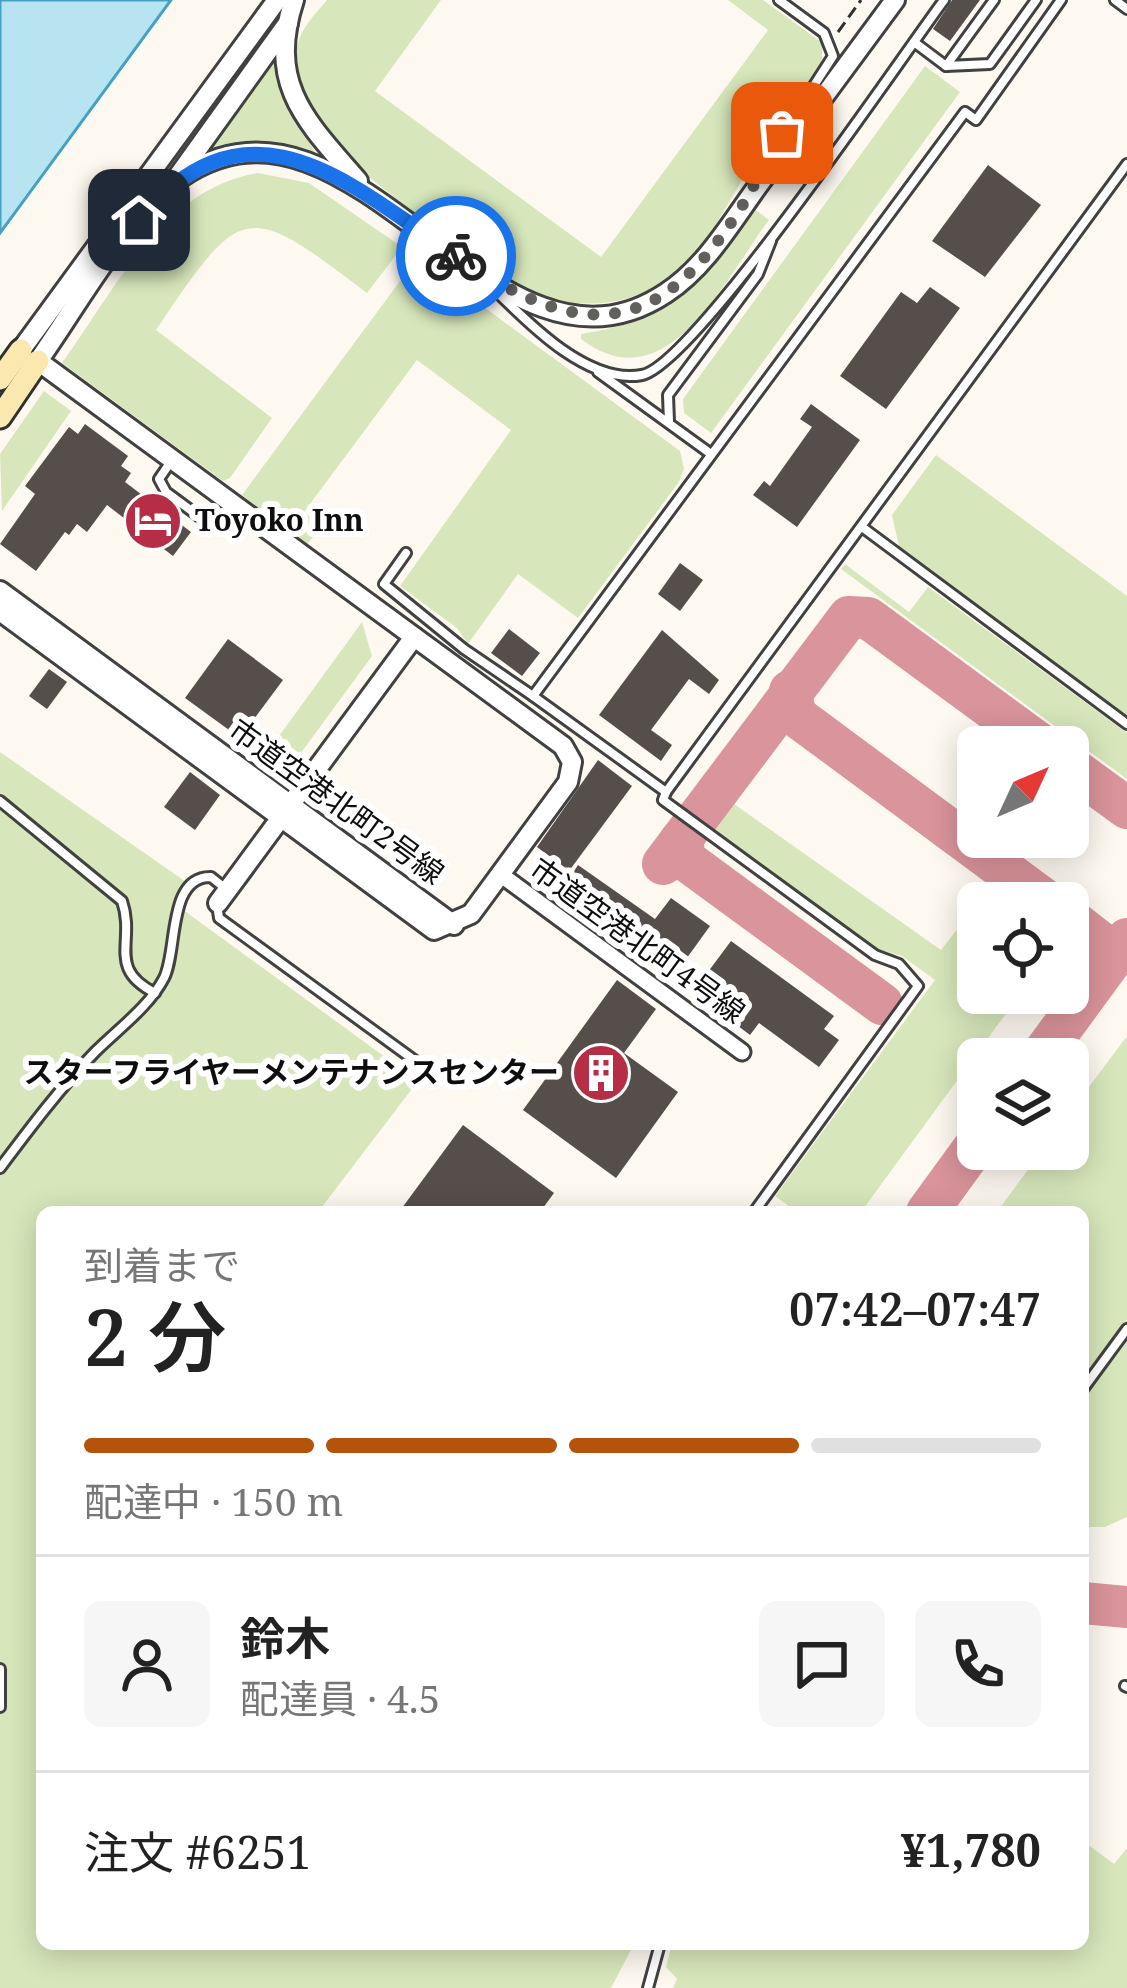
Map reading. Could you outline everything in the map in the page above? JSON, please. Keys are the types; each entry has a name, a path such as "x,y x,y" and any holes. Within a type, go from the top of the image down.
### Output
{"main road":[{"path":"0,379 29,355"},
{"path":"0,417 29,355"}],"street":[{"path":"29,355 278,0"},
{"path":"294,0 288,23 287,71 299,112 373,199"},
{"path":"29,355 171,185 306,0"},
{"path":"171,185 209,162 261,153 313,163 508,291 554,311 624,312 684,280 895,0"},
{"name":"市道空港北町2号線","path":"0,591 285,812 454,926 471,914 568,782 572,762 562,746 29,355"},
{"path":"0,610 285,812"},
{"path":"222,896 414,638"},
{"name":"市道空港北町4号線","path":"500,874 742,1052"}],"lane":[{"path":"745,202 761,161 833,56 824,33 779,0"},
{"path":"587,364 629,376 664,365 776,228 944,0"},
{"path":"946,66 994,0"},
{"path":"913,41 946,66 989,64 1036,0"},
{"path":"533,696 965,112 976,120 1061,0"},
{"path":"1115,0 1127,9"},
{"path":"758,1206 919,986 913,974 874,955 663,800 1127,164"},
{"path":"669,422 668,395 758,274 776,228"},
{"path":"470,266 521,316 711,454"},
{"path":"173,459 158,478 166,492 208,523 219,521 233,503"},
{"path":"862,527 1127,724"},
{"path":"406,553 384,584 464,649 666,792"},
{"path":"0,801 122,901 128,926 126,966 137,984 155,993"},
{"path":"0,1168 61,1090 155,993 170,965 178,906 205,876 222,896 219,918 436,1076"},
{"path":"1089,1381 1127,1328"},
{"path":"0,1669 0,1707"},
{"path":"648,1988 658,1950"}],"path":[{"path":"838,32 861,0"}],"green space":[{"path":"327,0 441,0 375,91 601,257 768,30 728,0 763,0 821,42 822,57 810,88 756,158 688,261 640,294 610,302 578,303 531,292 486,265 382,188 313,126 300,95 297,47 302,32"},
{"path":"276,51 290,106 317,156 255,144 205,156 202,153"},
{"path":"925,66 960,92 711,433 684,413 683,399"},
{"path":"258,173 309,183 402,247 367,293 295,242 269,230 248,229 228,238 208,257 156,330 272,418 230,478 223,481 62,363 122,275 168,221 224,183"},
{"path":"756,210 769,220 712,301 666,346 640,357 612,355 581,339 581,334 642,318 683,293"},
{"path":"417,258 680,451 684,469 679,482 578,618 518,574 468,644 457,628 400,586 511,430 417,360 304,512 321,526 307,545 242,495"},
{"path":"44,391 71,411 2,511 0,454"},
{"path":"936,455 1127,596 1127,718 900,551 892,515"},
{"path":"845,564 909,612 928,587 1127,733 1127,779 1089,751 1089,726 1055,726 841,569"},
{"path":"362,622 372,656 295,761 264,769 258,765"},
{"path":"0,752 196,889 182,909 418,1081 323,1206 36,1206 36,1950 631,1950 611,1988 0,1988"},
{"path":"734,804 941,950 957,929 957,1014 1006,1014 988,1038 957,1038 957,1081 865,1206 789,1206 775,1196 935,980 902,956 877,949 711,828"},
{"path":"1127,1036 1127,1320 1089,1372 1089,1206 1001,1206 1028,1170 1089,1170 1089,1087"},
{"path":"1127,1337 1127,1517 1105,1527 1089,1527 1089,1390"},
{"path":"1089,1845 1114,1864 1127,1848 1127,1988 673,1988 677,1979 666,1967 670,1950 1089,1950"}],"water":[{"path":"0,0 171,0 0,233"}],"building":[{"path":"952,0 980,0 950,41 933,29"},
{"path":"988,165 1041,205 985,277 932,241"},
{"path":"930,287 960,308 886,409 840,376 901,292 917,303"},
{"path":"811,404 860,440 797,527 753,495 764,481 770,486 812,427 800,419"},
{"path":"85,424 128,456 121,466 131,473 125,482 191,532 173,556 107,505 87,532 77,524 69,535 65,532 36,571 0,544 35,494 25,486 69,427 78,434"},
{"path":"680,563 703,580 680,611 658,594"},
{"path":"509,629 540,653 522,676 491,653"},
{"path":"662,630 719,680 709,694 689,679 651,730 672,745 661,761 599,715"},
{"path":"228,639 283,680 240,738 185,698"},
{"path":"49,669 67,682 47,709 29,696"},
{"path":"598,760 632,786 569,871 537,847"},
{"path":"190,772 220,795 195,830 164,807"},
{"path":"578,865 655,919 671,898 710,926 676,973 637,945 630,954 579,917 593,897 569,879"},
{"path":"731,941 834,1016 824,1029 839,1040 819,1067 759,1023 750,1035 693,992"},
{"name":"スターフライヤーメンテナンスセンター","path":"617,980 656,1009 624,1053 678,1092 616,1178 523,1110"},
{"path":"463,1125 554,1193 544,1206 403,1206"}],"taxiway":[{"path":"663,864 849,617 868,618 1015,726"},
{"path":"790,691 796,716 1021,882"},
{"path":"1089,780 1127,808"},
{"path":"680,841 687,861 882,1004"},
{"path":"1089,933 1104,945 1106,967"},
{"path":"1054,1038 1127,939"},
{"path":"931,1206 958,1170"},
{"path":"1089,1604 1127,1607"}],"way so far":[{"path":"456,256 508,291 554,311 601,315 645,305 684,280 700,263 745,202 761,161 782,133"}],"place":[{"name":"Toyoko Inn","path":"153,521"},
{"name":"スターフライヤーメンテナンスセンター","path":"601,1073"}],"route":[{"path":"139,220 171,185 209,162 234,155 285,155 336,175 456,256"}]}
